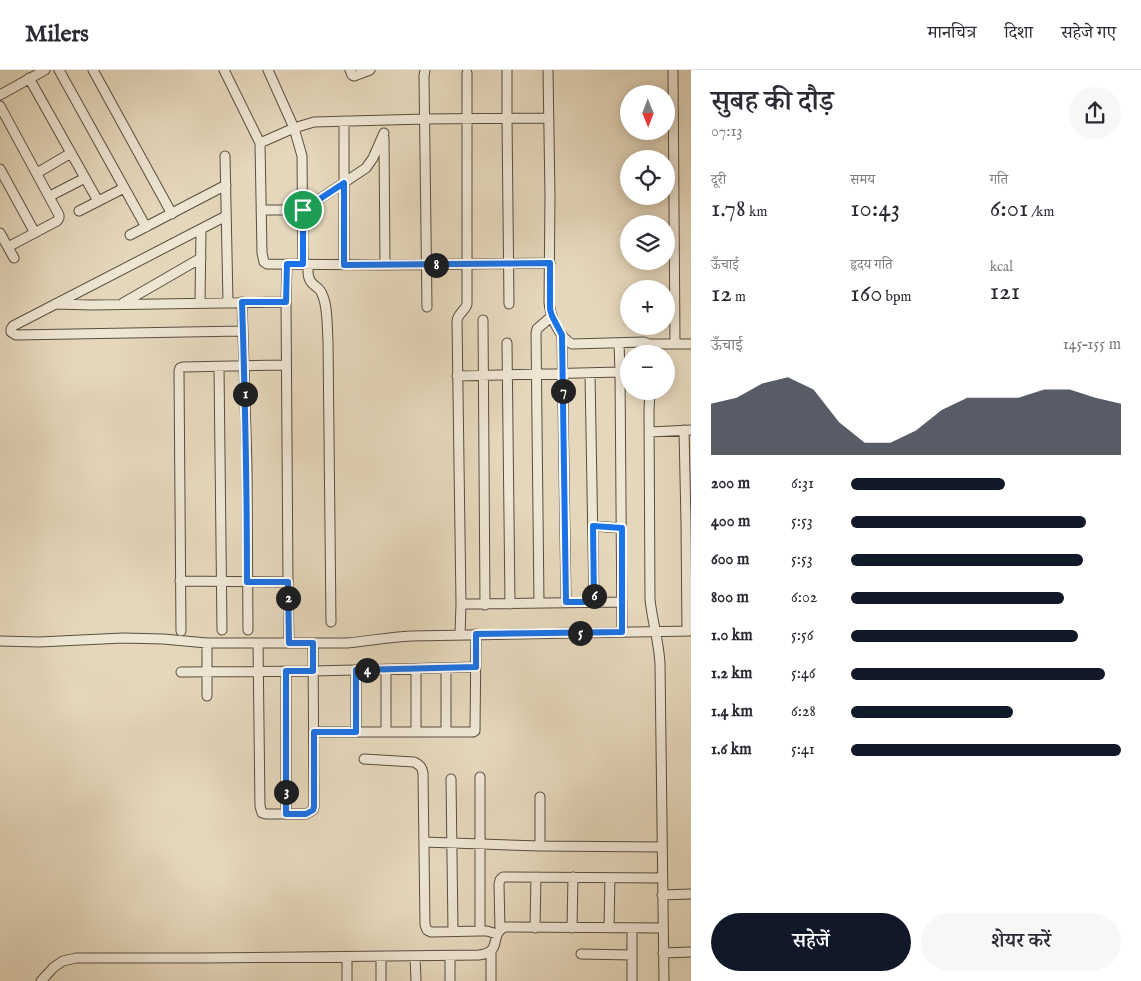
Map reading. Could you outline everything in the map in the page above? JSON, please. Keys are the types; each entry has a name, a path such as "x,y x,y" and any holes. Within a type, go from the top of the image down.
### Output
{"street":[{"path":"0,95 45,70"},
{"path":"59,70 146,227"},
{"path":"94,70 172,214"},
{"path":"224,70 260,143 262,253 264,262 268,264 344,265 550,263"},
{"path":"268,70 294,128 302,156 306,264 309,278 319,289 324,301 328,341 331,622"},
{"path":"350,70 354,76 370,70"},
{"path":"425,70 427,307"},
{"path":"507,70 509,304"},
{"path":"548,70 549,302 552,316 562,335 572,344 644,342 650,344 691,344"},
{"path":"673,70 675,344"},
{"path":"460,634 457,316 466,308 467,304 467,73"},
{"path":"29,78 98,201"},
{"path":"0,106 60,215 57,221 8,248"},
{"path":"260,143 294,128 314,122 549,118"},
{"path":"384,120 385,265"},
{"path":"344,121 344,265"},
{"path":"261,210 303,210 366,168 373,158 384,133"},
{"path":"37,173 71,153"},
{"path":"225,156 228,302"},
{"path":"0,169 35,233"},
{"path":"50,196 85,178"},
{"path":"130,235 226,186"},
{"path":"78,211 124,188"},
{"path":"226,216 13,326 11,332 16,335 243,332"},
{"path":"200,303 201,230"},
{"path":"0,233 14,258"},
{"path":"121,304 201,258"},
{"path":"287,264 286,365 289,643"},
{"path":"242,302 247,475 248,630"},
{"path":"54,304 286,302"},
{"path":"539,603 536,374 538,329 552,316"},
{"path":"482,320 485,605"},
{"path":"562,335 566,602"},
{"path":"508,343 510,604"},
{"path":"457,376 620,372 619,343"},
{"path":"181,631 180,368 286,365"},
{"path":"219,366 222,630"},
{"path":"590,374 594,602"},
{"path":"620,400 622,632"},
{"path":"650,400 650,599 660,664 664,981"},
{"path":"0,641 38,642 123,638 207,643 347,643 392,637 460,634 689,631 686,532 688,430 650,432"},
{"path":"593,526 622,528"},
{"path":"180,581 288,582"},
{"path":"460,604 622,602"},
{"path":"314,732 475,731 476,634"},
{"path":"206,696 207,643"},
{"path":"258,643 260,810 266,814 306,814 313,810 314,807 313,643"},
{"path":"181,672 476,667"},
{"path":"446,668 446,732"},
{"path":"386,669 386,732"},
{"path":"416,669 416,732"},
{"path":"356,670 356,732"},
{"path":"286,671 286,814"},
{"path":"364,759 414,762 422,768 425,925 427,930 431,932 498,932 505,927 662,928"},
{"path":"480,777 480,931"},
{"path":"451,780 453,932"},
{"path":"540,797 540,846"},
{"path":"424,842 540,846 662,847"},
{"path":"535,928 536,877"},
{"path":"572,928 573,877"},
{"path":"491,981 492,951 498,932 499,884 503,878 662,878"},
{"path":"609,928 610,878"},
{"path":"662,895 691,894"},
{"path":"632,928 632,981"},
{"path":"41,981 54,967 63,961 76,958 450,956 478,955 492,951"},
{"path":"663,953 691,952"},
{"path":"581,954 632,955"},
{"path":"416,956 416,981"},
{"path":"450,956 450,981"},
{"path":"347,957 347,981"},
{"path":"381,957 381,981"}],"route":[{"path":"344,183 344,265 550,263 550,309 562,335 566,602 594,602 593,526 622,528 622,632 476,634 476,667 356,670 356,732 314,732 313,810 306,814 286,814 286,671 313,671 313,643 289,643 288,582 247,582 242,302 286,302 287,264 303,264 303,210 344,183"}]}
